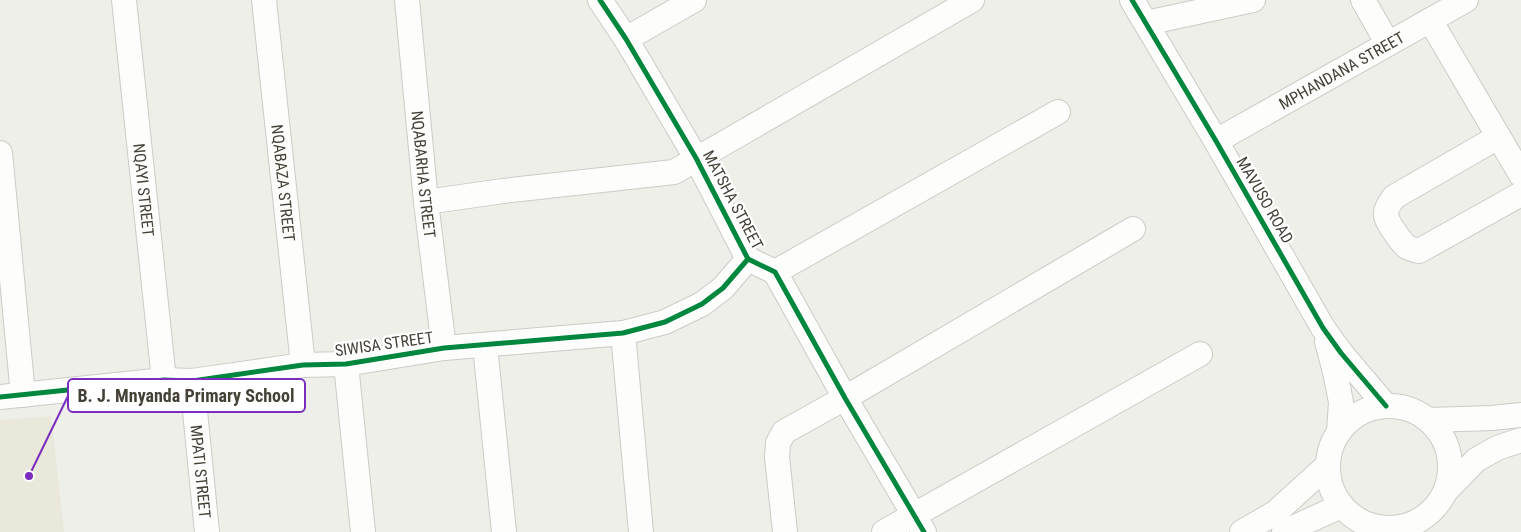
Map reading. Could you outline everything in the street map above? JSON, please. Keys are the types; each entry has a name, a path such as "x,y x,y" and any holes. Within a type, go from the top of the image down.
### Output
{"street":[{"name":"NQAYI STREET","path":"124,0 164,380"},
{"name":"NQABAZA STREET","path":"264,0 303,365"},
{"name":"NQABARHA STREET","path":"407,0 426,202 444,348"},
{"name":"MATSHA STREET","path":"600,0 626,39 696,158 748,259 775,272"},
{"path":"626,39 694,0"},
{"path":"426,202 503,191 674,172 972,0"},
{"name":"MAVUSO ROAD","path":"1132,0 1216,141 1323,328 1341,353 1386,406"},
{"path":"1146,23 1227,3 1253,0"},
{"path":"1363,0 1388,44"},
{"name":"MPHANDANA STREET","path":"1216,141 1466,0"},
{"path":"1430,20 1521,175"},
{"path":"920,523 846,398 775,272 1058,112"},
{"path":"1498,136 1402,192 1390,202 1386,216 1391,227 1406,246 1412,250 1419,251 1521,194"},
{"path":"0,153 11,396"},
{"path":"785,532 776,457 778,443 784,432 846,398 1132,229"},
{"name":"SIWISA STREET","path":"11,396 164,380 192,382 303,365 346,364 444,348 486,346 623,333 665,322 702,304 723,288 748,259"},
{"name":"MAVUSO ROAD","path":"1323,328 1341,402 1339,432"},
{"path":"623,333 641,532"},
{"path":"486,346 504,532"},
{"path":"884,532 920,523 1200,354"},
{"path":"346,364 363,532"},
{"name":"MPATI STREET","path":"192,382 207,532"},
{"path":"1386,406 1401,407 1416,412 1439,431 1446,444 1450,457 1450,475 1446,490 1428,524 1414,524 1400,530 1383,529 1367,525 1353,517 1341,506 1333,494 1329,480 1328,465 1331,448 1339,432 1360,414 1386,406"},
{"path":"1428,420 1521,416"},
{"path":"1446,490 1476,460 1498,448 1521,440"},
{"path":"1242,532 1275,513 1328,465"},
{"path":"1284,532 1341,506"}],"shaded area":[{"path":"51,416 64,532 0,532 0,420"}],"cycle path":[{"path":"600,0 626,39 696,158 748,259 775,272 845,398 924,532"},
{"path":"1132,0 1216,141 1323,328 1341,353 1386,406"},
{"path":"0,397 164,380 192,381 303,365 346,364 444,348 623,333 665,322 702,304 723,288 748,259"}],"place":[{"name":"B. J. Mnyanda Primary School","path":"29,476"}]}
